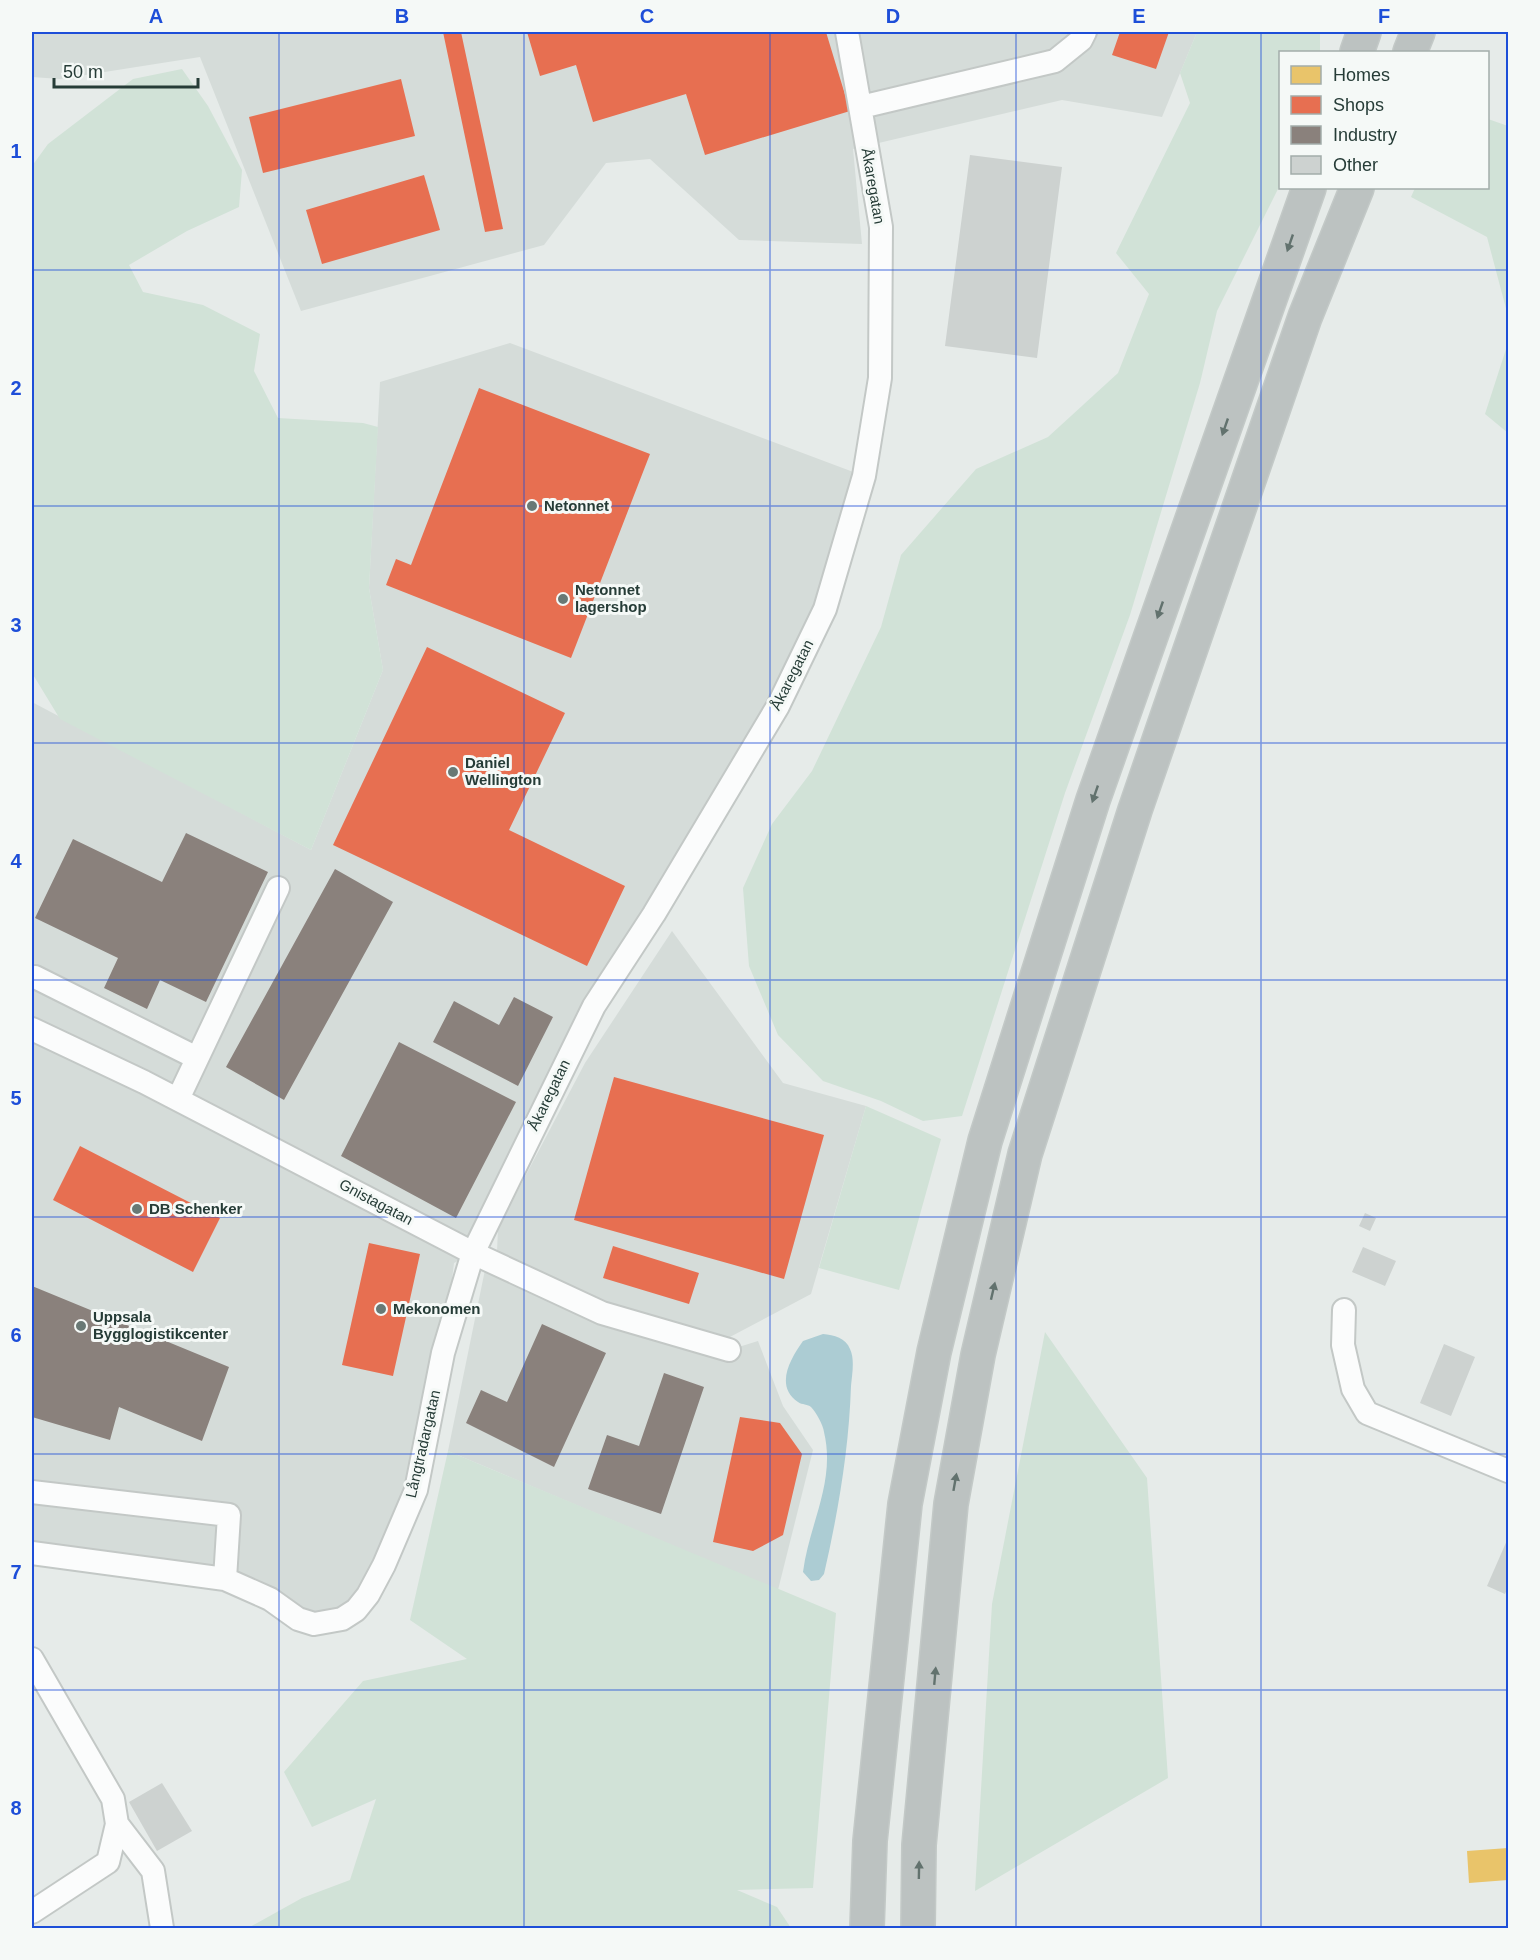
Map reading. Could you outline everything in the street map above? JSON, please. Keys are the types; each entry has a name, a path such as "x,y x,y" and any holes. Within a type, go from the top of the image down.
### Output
{"highway":[{"path":"1357,51 1364,32"},
{"path":"1410,51 1418,32"},
{"path":"867,1929 870,1841 905,1504 934,1352 985,1141 1093,800 1309,189"},
{"path":"918,1929 920,1845 951,1504 978,1355 1025,1154 1139,799 1305,317 1357,189"}],"street":[{"name":"Åkaregatan","path":"473,1253 594,1006 654,914 777,706 825,609 864,476 880,378 881,227 847,32"},
{"path":"861,107 1055,61 1081,40 1085,32"},
{"path":"178,1099 278,888"},
{"path":"35,977 197,1058"},
{"name":"Gnistagatan","path":"32,1029 178,1099 473,1253 602,1313 729,1350"},
{"name":"Långtradargatan","path":"32,1553 225,1579 270,1599 298,1619 314,1624 342,1619 356,1610 368,1595 384,1565 416,1490 443,1353 473,1253"},
{"path":"1344,1310 1343,1345 1353,1389 1367,1413 1509,1471"},
{"path":"32,1492 229,1515 225,1579"},
{"path":"32,1659 113,1799 117,1824 108,1862 32,1912"},
{"path":"117,1824 153,1871 162,1929"}],"shaded area":[{"path":"32,32 1197,32 1162,117 1062,100 853,149 862,244 739,240 650,159 606,163 544,245 301,311 200,57 60,79 32,77"},
{"path":"510,343 864,476 825,609 654,914 473,1253 454,1263 443,1353 384,1565 330,1623 225,1579 32,1557 32,702 311,850 383,670 369,588 380,382"},
{"path":"672,931 783,1083 866,1106 811,1294 728,1338 606,1302 497,1252 498,1228 585,1063"},
{"path":"487,1260 729,1350 758,1341 783,1406 813,1450 778,1590 448,1451"}],"green space":[{"path":"1197,32 1320,32 1320,51 1279,51 1279,187 1217,311 1200,383 1130,615 1065,793 962,1116 923,1121 881,1101 823,1081 778,1035 749,966 743,888 772,824 812,771 881,627 901,555 976,469 1048,437 1118,373 1149,294 1116,253 1190,103 1180,73"},
{"path":"182,69 208,106 242,170 239,207 187,231 129,265 143,292 203,305 260,334 254,371 278,418 363,423 378,427 369,588 383,670 311,850 60,719 32,673 32,166 48,144 133,79"},
{"path":"1489,119 1508,126 1508,316 1487,237 1411,197 1415,189 1489,189"},
{"path":"1508,343 1508,433 1485,414"},
{"path":"866,1106 941,1139 899,1290 819,1268"},
{"path":"1045,1332 1147,1478 1168,1778 975,1891 992,1604"},
{"path":"448,1451 836,1613 813,1888 737,1890 777,1907 791,1928 248,1928 302,1898 350,1880 376,1799 312,1827 284,1772 363,1681 467,1659 410,1620"}],"water":[{"path":"823,1334 835,1336 846,1342 852,1353 853,1367 848,1433 834,1528 824,1574 819,1580 811,1581 803,1572 824,1486 827,1450 821,1422 817,1415 810,1406 800,1403 791,1395 786,1380 790,1364 803,1341"}],"building: Homes":[{"path":"1508,1848 1508,1880 1469,1883 1467,1851"}],"building: Shops":[{"path":"443,32 461,32 503,229 485,232"},
{"path":"527,32 826,32 850,111 705,155 686,94 593,122 576,65 540,76"},
{"path":"1120,32 1169,32 1156,69 1112,55"},
{"path":"401,79 415,136 263,173 249,117"},
{"path":"424,175 440,230 322,264 306,210"},
{"name":"Netonnet","path":"479,388 650,454 571,658 386,585 396,559 411,565"},
{"name":"Daniel Wellington","path":"427,647 565,713 509,830 625,886 587,966 333,845"},
{"path":"614,1077 824,1135 784,1279 574,1220"},
{"name":"DB Schenker","path":"80,1146 220,1218 193,1272 53,1200"},
{"name":"Mekonomen","path":"369,1243 420,1254 393,1376 342,1365"},
{"path":"613,1246 699,1273 689,1304 603,1278"},
{"path":"740,1417 780,1423 802,1454 783,1535 753,1551 713,1542"}],"building: Industry":[{"path":"186,833 268,872 206,1002 160,980 147,1009 104,988 118,958 35,918 73,839 162,882"},
{"path":"335,869 393,902 284,1100 226,1067"},
{"path":"514,997 553,1017 518,1086 433,1042 454,1001 499,1025"},
{"path":"399,1042 516,1102 456,1218 341,1156"},
{"name":"Uppsala Bygglogistikcenter","path":"32,1286 229,1367 202,1441 119,1407 110,1440 32,1417"},
{"path":"542,1324 606,1353 554,1467 466,1423 481,1390 507,1402"},
{"path":"664,1373 704,1387 661,1514 588,1489 607,1435 639,1446"}],"building: Other":[{"path":"970,155 1062,167 1037,358 945,346"},
{"path":"1365,1213 1376,1218 1370,1231 1359,1226"},
{"path":"1363,1247 1396,1261 1385,1286 1352,1272"},
{"path":"1444,1344 1475,1357 1451,1416 1420,1403"},
{"path":"1508,1538 1508,1587 1505,1594 1487,1586"},
{"path":"162,1783 192,1831 157,1851 129,1802"}],"place":[{"name":"Netonnet","path":"532,506"},
{"name":"Netonnet lagershop","path":"563,599"},
{"name":"Daniel Wellington","path":"453,772"},
{"name":"DB Schenker","path":"137,1209"},
{"name":"Mekonomen","path":"381,1309"},
{"name":"Uppsala Bygglogistikcenter","path":"81,1326"}]}
